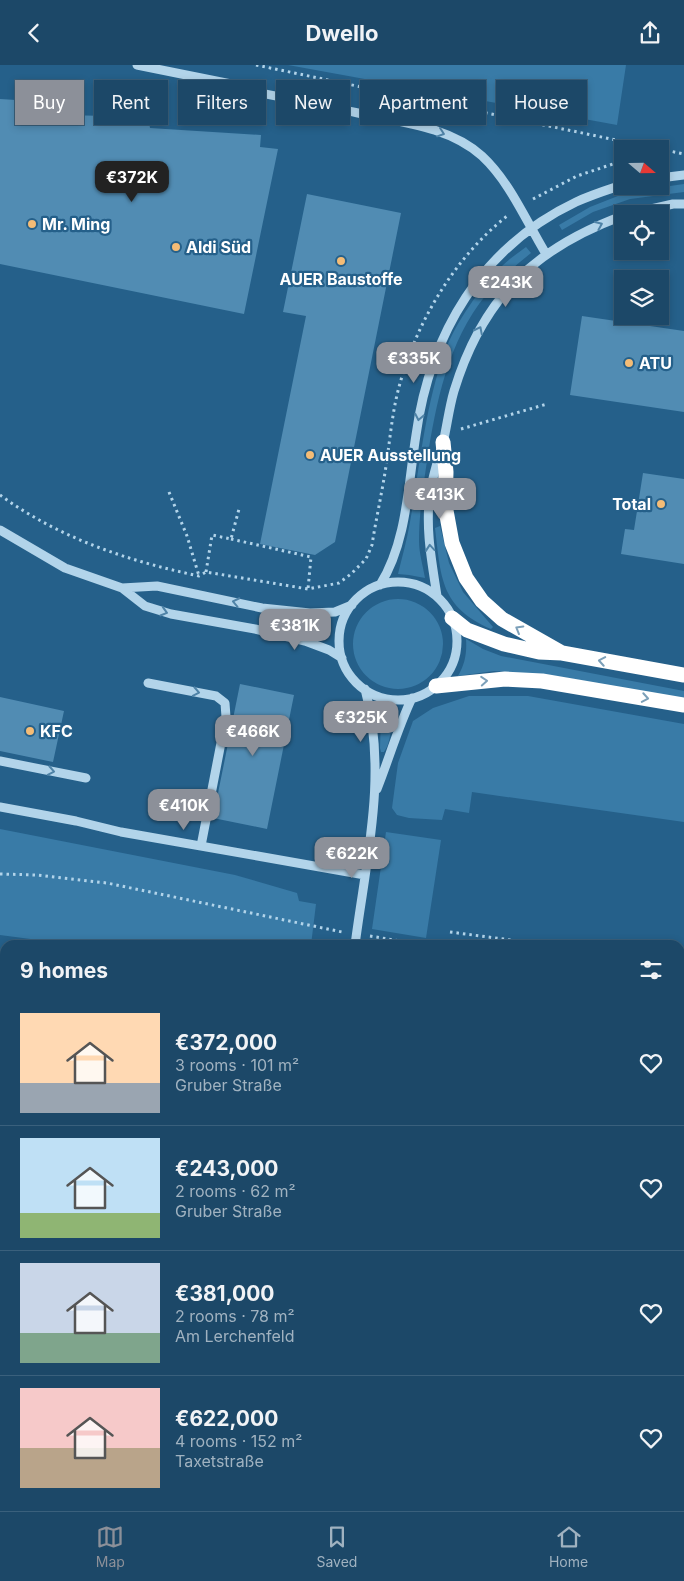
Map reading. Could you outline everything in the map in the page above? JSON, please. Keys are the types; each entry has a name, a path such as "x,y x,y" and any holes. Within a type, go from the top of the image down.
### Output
{"highway":[{"path":"444,437 445,505 452,543 466,578 482,601 502,619 562,653"},
{"path":"452,618 466,631 504,644 539,652 562,653 684,675"},
{"path":"436,686 505,679 542,681 684,705"}],"street":[{"path":"137,65 241,86 250,91 408,123 468,145 494,169 512,193 546,254"},
{"path":"669,177 684,175"},
{"path":"380,585 390,570 403,521 424,391 436,354 449,324 479,278 511,245 576,202 614,188"},
{"path":"669,206 684,204"},
{"path":"437,596 430,550 430,495 454,391 480,328 497,301 546,254 571,238 614,219"},
{"path":"0,530 65,568 122,588 145,606 171,614 255,629 306,641 329,650 342,658"},
{"path":"122,588 157,586 262,608 310,613 335,612 352,605 369,590 380,585 395,582 410,583 429,590 437,596 452,618 457,639 450,669 436,686 412,698 383,697 365,689 351,675 342,658 340,636 342,625 352,605"},
{"path":"148,683 216,695 225,703 226,717 201,846"},
{"path":"356,940 376,794 371,712 365,689"},
{"path":"376,794 404,715 412,698"},
{"path":"0,761 86,778"},
{"path":"0,807 76,821 121,832 365,875"}],"path":[{"path":"256,65 616,140"},
{"path":"669,151 684,154"},
{"path":"669,153 676,152"},
{"path":"444,437 452,431 547,404"},
{"path":"390,438 416,435"},
{"path":"168,492 187,535 199,576"},
{"path":"0,495 42,522 78,540 152,566 199,576 206,573 308,589 311,557 212,535 206,573"},
{"path":"231,539 239,509"},
{"path":"0,874 36,875 107,883 320,928 394,940"},
{"path":"450,931 514,940"}],"shaded area":[{"path":"288,65 626,65 617,125 587,120 587,80 496,80 496,103 486,101 486,80 370,80"},
{"path":"684,184 684,192 669,194 669,186"},
{"path":"620,195 661,195 630,199 593,212 562,230 559,225 590,207"},
{"path":"526,247 531,253 502,278 486,295 462,332 453,352 435,417 423,491 419,541 425,578 398,574 409,529 432,393 445,351 462,317 485,284 502,266"},
{"path":"440,526 449,563 463,592 493,627 491,629 462,611 452,600 446,589 439,561 435,528"},
{"path":"398,599 415,603 430,612 439,627 443,644 439,661 430,676 415,685 398,689 381,685 366,676 357,661 353,644 357,627 366,612 381,603"},
{"path":"466,639 483,649 501,656 684,691 684,699 556,676 494,671 458,676 465,658"},
{"path":"469,696 528,696 684,724 684,822 472,792 469,813 445,809 442,820 409,818 397,815 392,808 398,763 413,721 433,708"},
{"path":"381,713 395,716 384,752 381,752 380,748"},
{"path":"0,829 235,875 297,893 299,901 316,904 312,940 38,940 0,935"},
{"path":"386,832 441,840 426,938 372,929"}],"building":[{"path":"0,99 15,100 15,125 84,125 84,115 94,116 94,125 149,125 150,128 261,135 260,147 278,149 244,314 0,264"},
{"path":"307,194 401,213 335,542 315,555 260,544 306,316 283,312"},
{"name":"ATU","path":"582,316 614,321 614,325 643,325 684,331 684,412 570,395"},
{"name":"Total","path":"643,473 684,479 684,564 621,554 625,529 634,530"},
{"path":"240,684 294,695 267,829 213,818"},
{"name":"KFC","path":"0,697 64,711 53,762 0,751"}],"place":[{"name":"Mr. Ming","path":"32,224"},
{"name":"Aldi Süd","path":"176,247"},
{"name":"AUER Baustoffe","path":"341,261"},
{"name":"ATU","path":"629,363"},
{"name":"AUER Ausstellung","path":"310,455"},
{"name":"Total","path":"661,504"},
{"name":"KFC","path":"30,731"}]}
